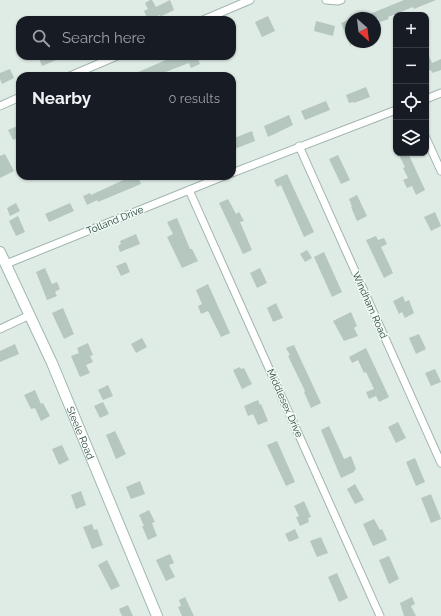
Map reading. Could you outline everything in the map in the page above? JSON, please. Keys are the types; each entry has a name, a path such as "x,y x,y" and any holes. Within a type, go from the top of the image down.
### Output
{"street":[{"path":"212,16 250,0"},
{"path":"326,0 342,0"},
{"path":"80,72 108,60"},
{"path":"429,98 441,93"},
{"path":"0,106 16,99"},
{"path":"236,171 393,111"},
{"path":"429,145 441,172"},
{"name":"Windham Road","path":"299,146 441,463"},
{"name":"Tolland Drive","path":"6,264 214,180"},
{"name":"Middlesex Drive","path":"189,190 380,616"},
{"name":"Steele Road","path":"0,252 30,315 92,458 145,590 157,616"},
{"path":"0,329 30,315"}],"building":[{"path":"152,0 156,7 170,0 174,10 162,16 146,16 144,11 148,9 145,3"},
{"path":"404,0 436,0 414,9 413,7 400,12 393,12 393,15 388,17 389,19 381,22 381,12 375,12"},
{"path":"268,16 275,31 262,37 255,22"},
{"path":"316,21 335,26 333,36 314,31"},
{"path":"345,21 345,33 341,23"},
{"path":"429,56 432,63 441,59 441,70 432,73 431,70 429,71"},
{"path":"40,60 56,60 42,66"},
{"path":"166,60 198,60 200,64 191,68 189,63 165,72 138,72"},
{"path":"10,69 14,78 2,84 0,73"},
{"path":"366,87 370,97 354,103 349,103 346,95"},
{"path":"326,101 330,110 305,120 301,111"},
{"path":"289,115 293,125 268,137 264,126"},
{"path":"16,127 16,139 13,140 8,130"},
{"path":"252,131 255,141 236,148 236,137"},
{"path":"5,154 14,171 0,178 0,156"},
{"path":"338,155 350,180 341,184 329,159"},
{"path":"400,156 409,156 425,190 416,195 412,186 407,188 403,180 408,178 403,168 405,167"},
{"path":"287,174 314,232 304,237 281,185 277,187 274,180"},
{"path":"123,180 140,180 141,184 87,205 83,196 90,193 91,195"},
{"path":"357,195 367,216 357,221 349,199"},
{"path":"228,199 236,214 239,212 244,221 240,222 252,250 243,254 219,203"},
{"path":"16,203 20,211 10,216 7,208"},
{"path":"70,203 74,211 49,222 45,214"},
{"path":"435,212 441,226 431,231 424,217"},
{"path":"18,216 25,232 16,236 9,221"},
{"path":"177,218 190,249 192,249 198,261 182,268 167,237 173,234 167,222"},
{"path":"136,234 140,244 120,252 118,246 121,244 120,241"},
{"path":"376,236 378,240 384,238 387,244 381,247 393,273 384,278 366,240"},
{"path":"307,250 312,258 305,262 300,254"},
{"path":"324,252 342,292 332,297 314,257"},
{"path":"126,262 130,272 121,276 116,266"},
{"path":"45,268 52,284 57,282 60,289 55,292 57,296 47,300 36,272"},
{"path":"260,268 267,283 257,288 250,273"},
{"path":"208,284 230,333 221,337 208,311 201,314 198,306 202,304 196,290"},
{"path":"403,296 405,302 409,300 414,313 405,318 402,312 399,314 393,301"},
{"path":"276,303 283,318 273,322 267,308"},
{"path":"63,308 74,334 64,339 52,313"},
{"path":"351,312 357,326 354,328 358,336 344,341 333,321"},
{"path":"419,334 426,349 416,354 409,338"},
{"path":"142,338 147,347 136,353 131,344"},
{"path":"88,343 93,355 90,356 93,362 86,365 90,373 80,377 71,356 79,353 77,348"},
{"path":"15,344 19,354 0,362 0,351"},
{"path":"294,345 321,403 311,408 304,392 305,391 288,356 290,355 286,348"},
{"path":"366,348 389,397 379,402 376,396 369,399 366,392 374,389 366,372 364,373 358,360 352,363 349,357"},
{"path":"240,367 241,369 244,368 252,384 242,389 233,370"},
{"path":"435,369 441,382 431,386 425,373"},
{"path":"108,385 113,396 103,400 98,390"},
{"path":"35,390 41,404 43,403 50,416 41,421 35,408 31,409 24,395"},
{"path":"258,400 268,421 258,425 253,414 248,416 244,406"},
{"path":"103,402 109,414 100,418 94,406"},
{"path":"398,422 406,438 396,443 388,427"},
{"path":"329,426 344,459 351,456 356,469 354,472 341,478 321,430"},
{"path":"115,431 126,454 116,459 106,435"},
{"path":"277,441 295,482 286,486 267,445"},
{"path":"62,445 69,460 59,465 52,449"},
{"path":"415,458 425,482 416,486 406,462"},
{"path":"140,481 145,494 131,499 126,487"},
{"path":"355,484 364,500 355,504 347,489"},
{"path":"81,491 86,505 76,509 71,495"},
{"path":"431,494 441,519 431,523 421,498"},
{"path":"304,501 311,517 308,518 309,522 300,526 296,517 299,516 294,506"},
{"path":"149,510 155,522 152,523 157,536 148,540 139,515"},
{"path":"374,519 380,530 382,529 387,540 373,546 363,524"},
{"path":"92,524 94,530 97,529 103,545 92,549 83,527"},
{"path":"295,529 299,538 289,542 285,534"},
{"path":"321,537 328,553 317,557 310,541"},
{"path":"170,554 174,563 169,565 175,577 166,581 156,560"},
{"path":"389,556 399,579 389,584 379,560"},
{"path":"107,560 120,586 111,590 98,565"},
{"path":"337,573 348,598 339,602 328,577"},
{"path":"185,597 194,616 182,616 178,607 181,606 179,600"},
{"path":"412,597 415,604 411,606 416,616 404,616 400,603"},
{"path":"128,605 133,616 122,616 119,609"}]}
